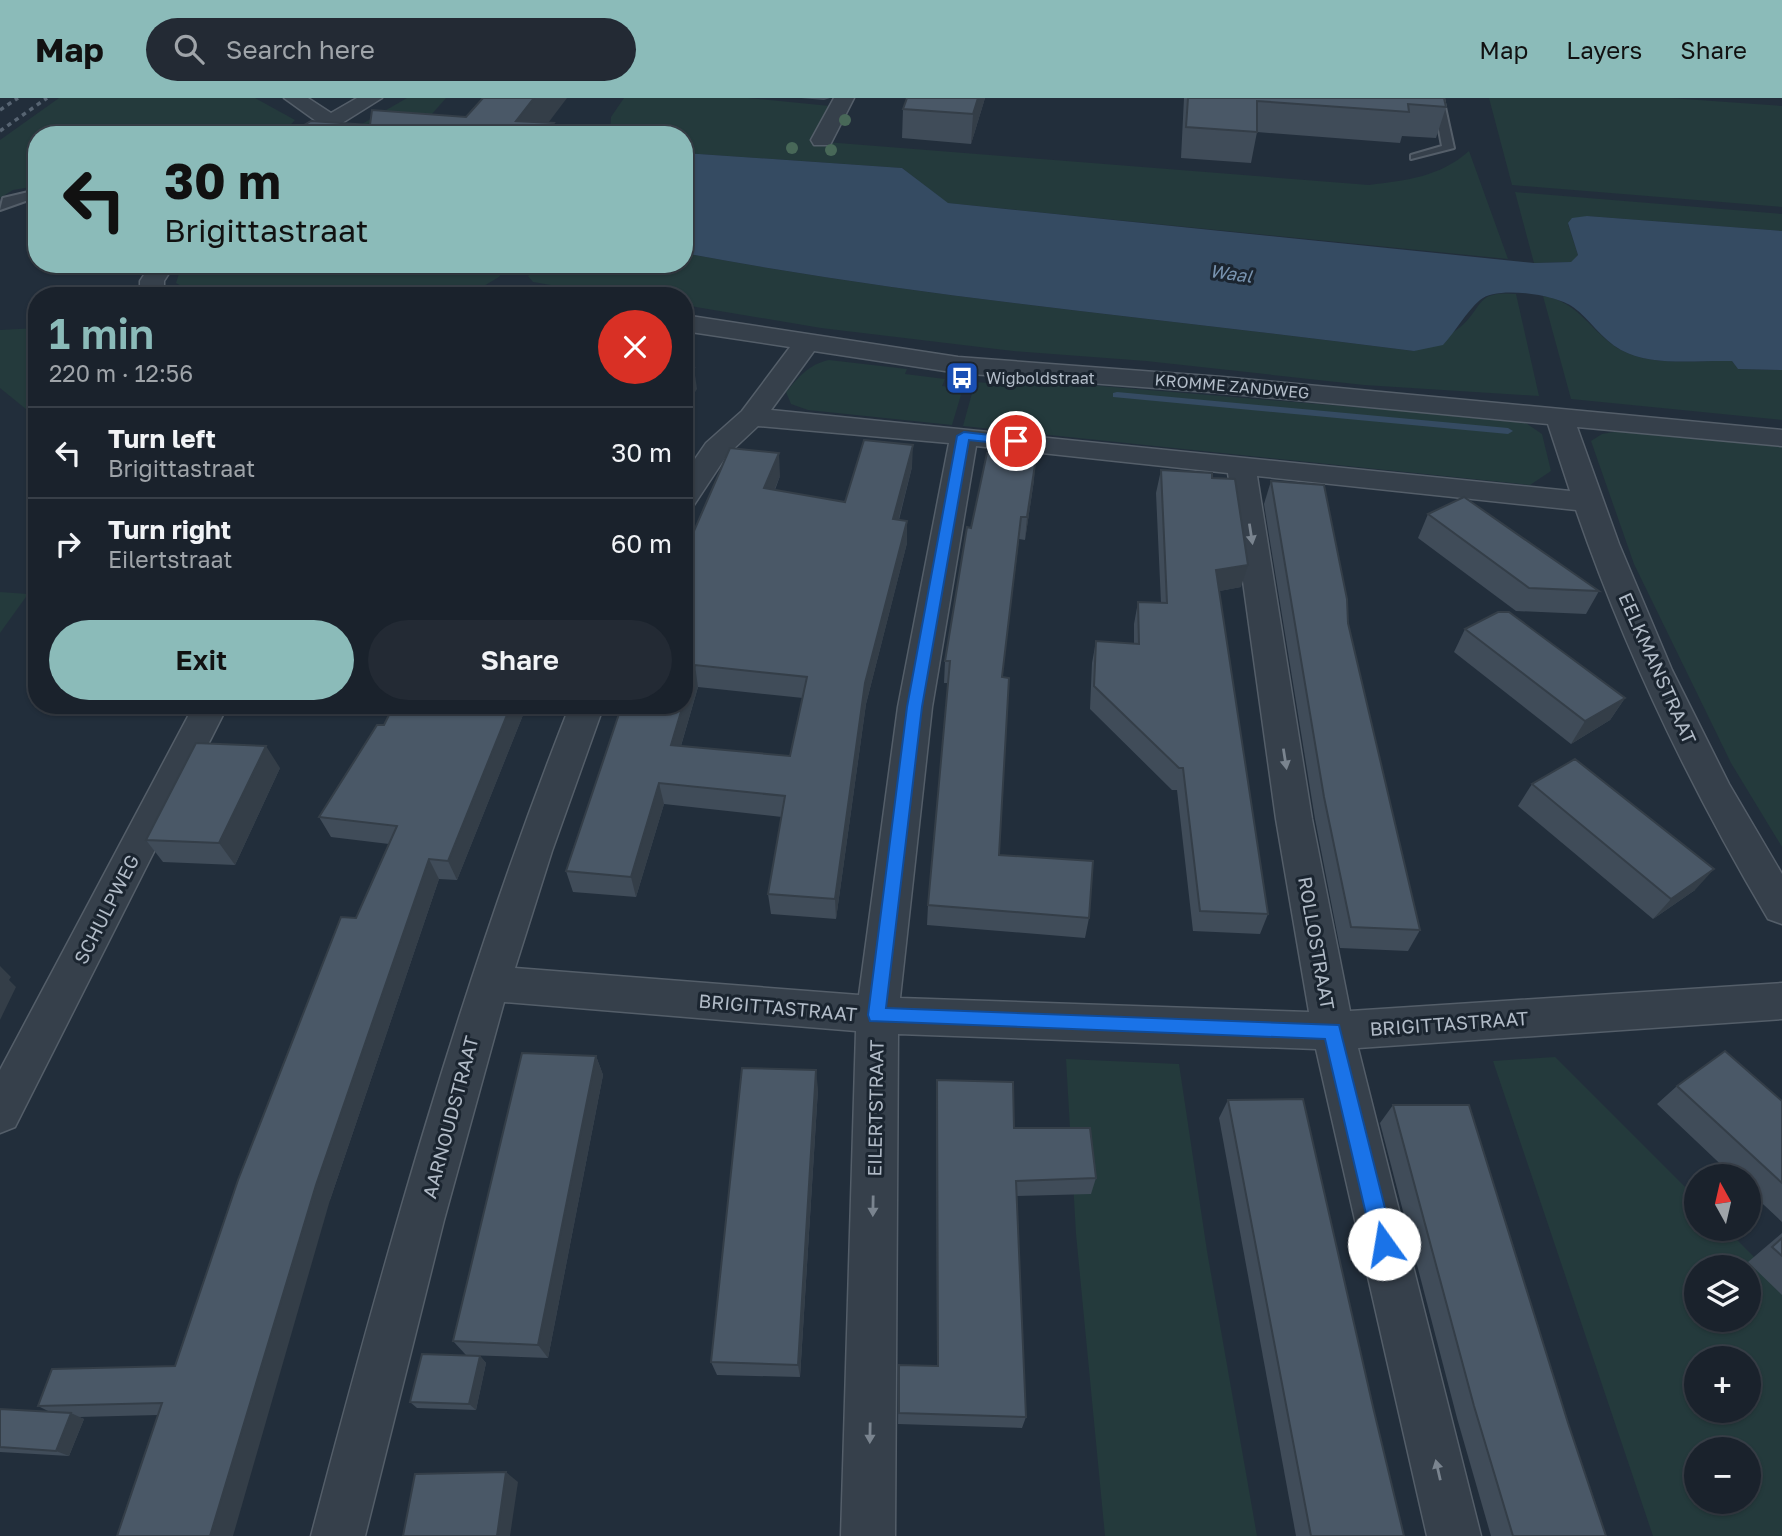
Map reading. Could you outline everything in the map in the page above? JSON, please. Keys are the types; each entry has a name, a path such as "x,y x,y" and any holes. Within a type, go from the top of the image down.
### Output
{"street":[{"path":"294,98 329,121"},
{"path":"321,126 372,98"},
{"path":"822,140 844,98"},
{"name":"KROMME ZANDWEG","path":"693,325 806,344 958,365 1222,384 1782,438"},
{"path":"693,484 716,449 752,417 806,344"},
{"path":"752,417 964,436 1587,502"},
{"name":"EELKMANSTRAAT","path":"1560,417 1587,502 1674,711 1782,908"},
{"name":"EILERTSTRAAT","path":"868,1536 877,1015 915,707 964,436"},
{"name":"ROLLOSTRAAT","path":"1241,466 1294,819 1333,1031 1454,1536"},
{"name":"SCHULPWEG","path":"0,1113 206,714"},
{"name":"AARNOUDSTRAAT","path":"338,1536 453,1099 540,824 583,714"},
{"name":"BRIGITTASTRAAT","path":"488,983 877,1015 1333,1031 1782,1001"}],"lane":[{"path":"1415,157 1448,148 1438,98"},
{"path":"0,206 7,201 28,195"}],"green space":[{"path":"59,98 255,98 295,120 289,126 28,126 28,188 13,190 0,198 0,140"},
{"path":"407,98 446,98 424,123 359,126"},
{"path":"624,98 748,98 830,106 813,141 1369,185 1435,172 1469,151 1508,259 947,203 902,168 693,154 693,126 610,126 611,117"},
{"path":"1489,98 1670,98 1782,106 1782,207 1512,185"},
{"path":"1515,192 1782,214 1782,231 1587,216 1568,224 1578,255 1572,262 1534,263"},
{"path":"693,255 957,296 1414,351 1459,328 1486,298 1503,293 1516,294 1539,396 1364,385 1146,361 1013,351 821,328 693,307 693,287 562,287 533,282 528,276 532,273 693,273"},
{"path":"179,273 502,273 482,287 183,287 176,283"},
{"path":"1543,296 1566,304 1611,343 1633,355 1675,362 1732,361 1738,369 1782,370 1782,420 1571,399"},
{"path":"28,328 28,411 0,388 0,330"},
{"path":"829,360 907,369 905,374 945,379 942,386 963,388 952,425 808,410 791,404 786,392 791,386 810,368"},
{"path":"991,377 1523,421 1542,434 1551,471 1530,485 963,426 975,382 988,383"},
{"path":"1619,431 1782,446 1782,847 1731,763 1634,564 1591,441 1602,434"},
{"path":"0,592 28,594 0,633"},
{"path":"1555,1057 1684,1186 1684,1241 1738,1241 1752,1255 1684,1255 1684,1332 1761,1332 1761,1264 1782,1285 1782,1536 1653,1536 1493,1061"},
{"path":"1066,1059 1179,1064 1207,1251 1257,1536 1105,1536 1076,1234"}],"water":[{"name":"Waal","path":"693,154 902,168 948,203 1534,263 1571,262 1578,255 1568,223 1572,218 1587,216 1782,231 1782,370 1738,369 1732,361 1675,362 1633,355 1607,340 1573,307 1554,299 1526,293 1499,293 1480,300 1443,345 1414,351 957,296 693,255"}],"building":[{"path":"483,98 534,98 516,121 554,123 552,126 302,126 311,121 370,125 372,110 466,117"},
{"path":"907,98 978,98 973,114 903,109"},
{"path":"1188,98 1444,98 1446,107 1408,104 1409,112 1257,101 1257,132 1186,127"},
{"path":"864,440 913,445 893,519 907,521 865,683 835,899 768,894 785,796 659,783 631,877 566,871 619,714 680,714 671,745 790,756 807,677 695,665 693,671 693,533 730,448 779,453 764,488 845,502"},
{"path":"987,453 1036,458 1027,517 1021,517 1002,677 1009,678 999,855 1093,861 1089,918 928,905 950,661 945,661 967,527 971,528"},
{"path":"1161,470 1212,473 1212,478 1235,479 1248,565 1216,570 1268,914 1200,911 1183,768 1179,768 1094,686 1096,641 1139,644 1138,602 1167,603"},
{"path":"1271,481 1324,485 1347,599 1348,623 1420,930 1351,927 1324,797"},
{"path":"1464,497 1599,591 1529,588 1428,514"},
{"path":"1498,612 1509,612 1625,698 1585,721 1465,629"},
{"path":"390,714 507,714 448,861 429,859 316,1185 210,1536 117,1536 162,1403 38,1406 52,1369 175,1366 238,1180 341,917 356,918 397,826 319,817 377,725 384,725"},
{"path":"196,743 266,746 219,843 146,840"},
{"path":"1575,759 1714,869 1671,899 1532,784"},
{"path":"1725,1051 1782,1101 1782,1183 1677,1086"},
{"path":"522,1053 596,1056 538,1345 453,1341"},
{"path":"742,1068 816,1070 798,1365 711,1362"},
{"path":"937,1080 1013,1082 1014,1128 1090,1128 1096,1178 1016,1181 1026,1417 899,1413 899,1365 938,1366"},
{"path":"1303,1099 1404,1536 1311,1536 1228,1100"},
{"path":"1393,1105 1469,1105 1606,1536 1513,1536 1474,1406"},
{"path":"1782,1238 1782,1256 1772,1247"},
{"path":"422,1354 480,1356 469,1404 410,1402"},
{"path":"0,1409 71,1413 56,1451 0,1447"},
{"path":"506,1472 497,1536 403,1536 415,1474"}],"waterway":[{"path":"1117,395 1508,431"}],"railway":[{"path":"0,110 18,98"},
{"path":"0,131 47,98"}],"place":[{"name":"Wigboldstraat","path":"962,378"}],"route":[{"path":"1016,441 964,436 915,707 877,1015 1333,1031 1384,1244"}]}
